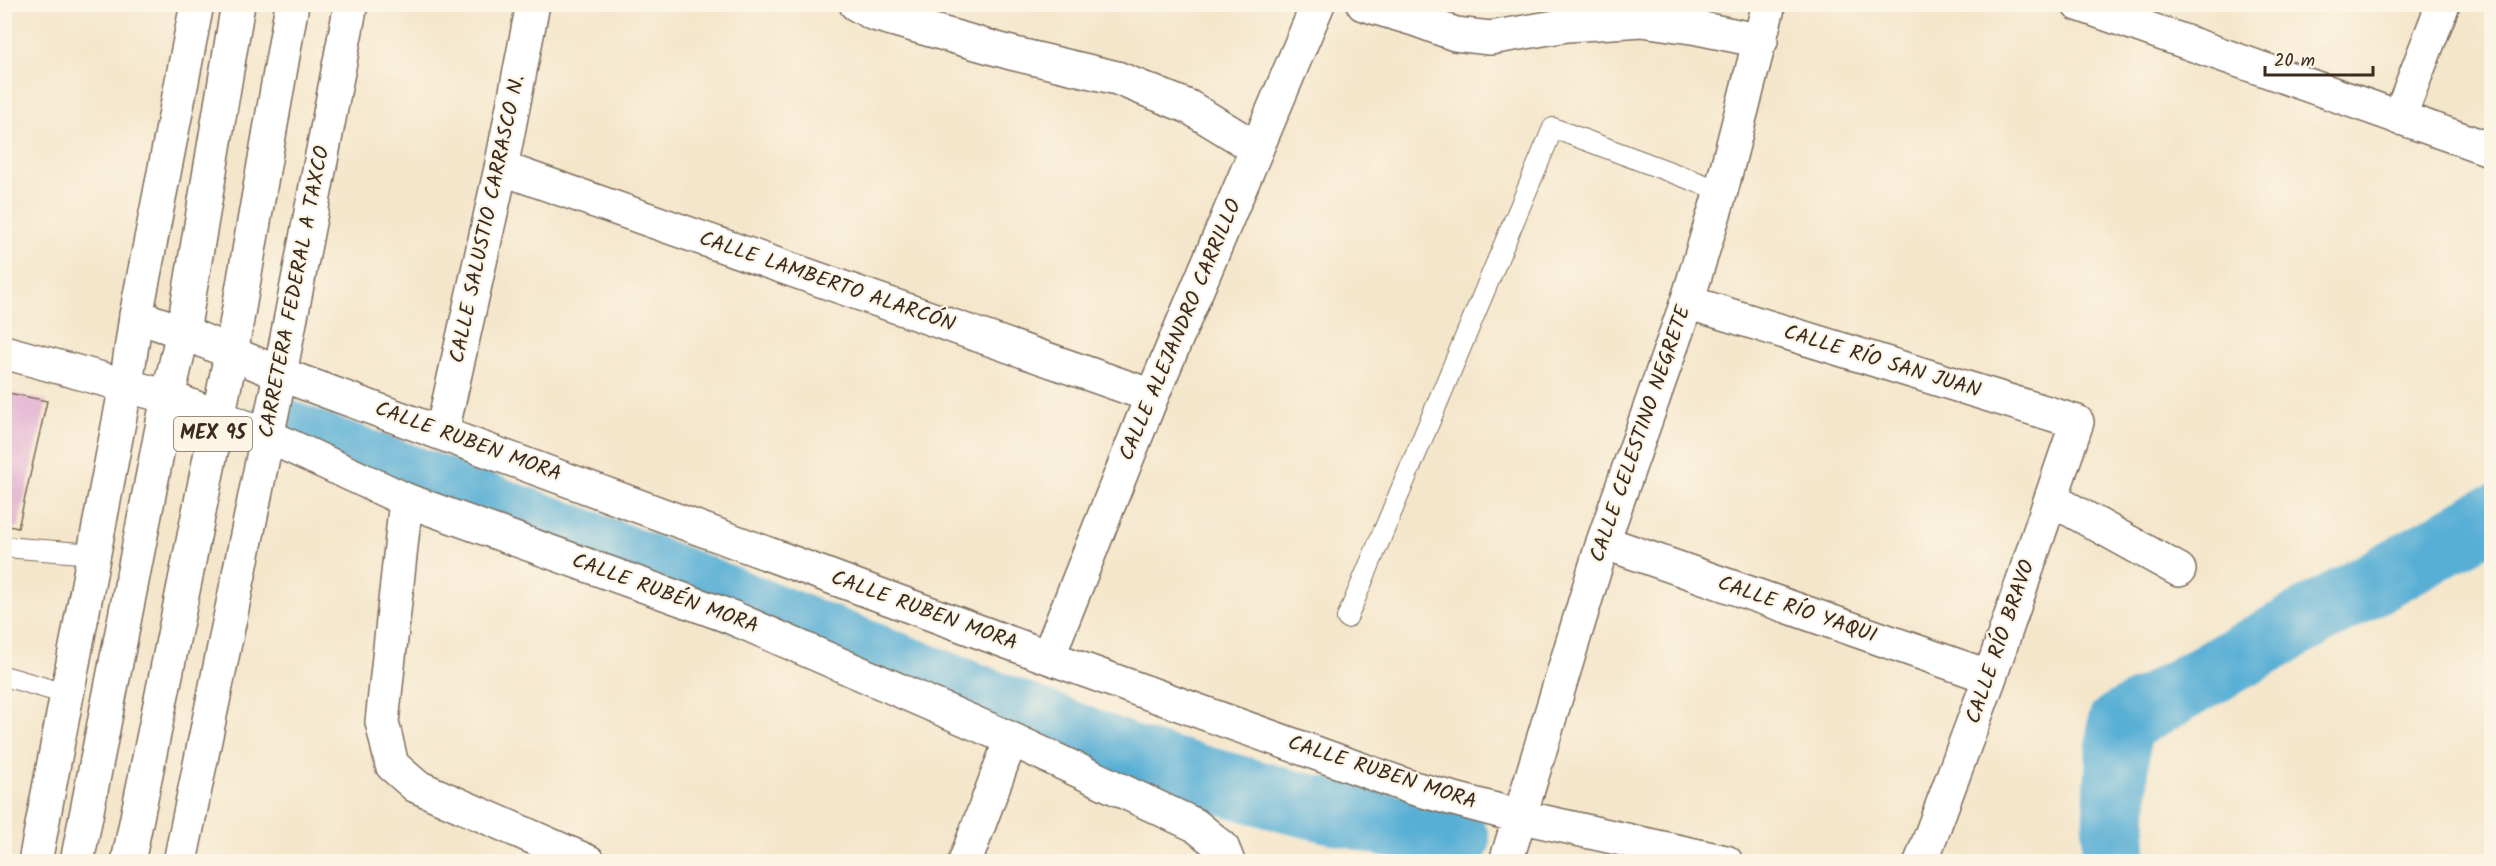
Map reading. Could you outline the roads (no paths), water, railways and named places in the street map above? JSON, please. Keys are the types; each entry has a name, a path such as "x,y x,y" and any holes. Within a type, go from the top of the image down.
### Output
{"street":[{"path":"35,861 126,385 136,316 197,4"},
{"name":"MEX 95","path":"77,861 183,332 238,4"},
{"name":"MEX 95","path":"128,861 231,354 292,4"},
{"name":"CARRETERA FEDERAL A TAXCO","path":"180,861 268,436 351,4"},
{"name":"CALLE SALUSTIO CARRASCO N.","path":"442,432 501,168 533,4"},
{"path":"856,4 874,14 1011,53 1117,78 1189,107 1256,148"},
{"name":"CALLE ALEJANDRO CARRILLO","path":"1048,657 1152,396 1318,4"},
{"path":"1363,4 1455,34 1490,38 1567,25 1642,20 1698,28 1761,41"},
{"name":"CALLE CELESTINO NEGRETE","path":"1506,861 1603,542 1687,302 1721,191 1769,4"},
{"path":"2078,4 2492,150"},
{"path":"2399,118 2443,4"},
{"name":"CALLE LAMBERTO ALARCÓN","path":"501,168 1152,396"},
{"name":"CALLE RÍO SAN JUAN","path":"1687,302 2077,422"},
{"name":"CALLE RUBEN MORA","path":"136,316 183,332 280,374 1048,657 1413,788 1518,816 1726,861"},
{"name":"CALLE RUBÉN MORA","path":"4,352 168,398 268,436 406,500 731,617 1011,739 1195,825 1222,847 1228,861"},
{"name":"CALLE RÍO BRAVO","path":"1922,861 1990,677 2077,422"},
{"path":"2051,499 2179,570"},
{"path":"406,500 382,722 392,765 416,786 589,861"},
{"name":"CALLE RÍO YAQUI","path":"1603,542 1990,677"},
{"path":"965,861 1011,739"}],"lane":[{"path":"1347,618 1553,128 1721,191"},
{"path":"4,547 94,554"},
{"path":"4,676 66,694"}],"waterway":[{"path":"278,429 574,537 1139,760 1292,802 1458,841"},
{"path":"2113,862 2119,724 2492,517"}]}
